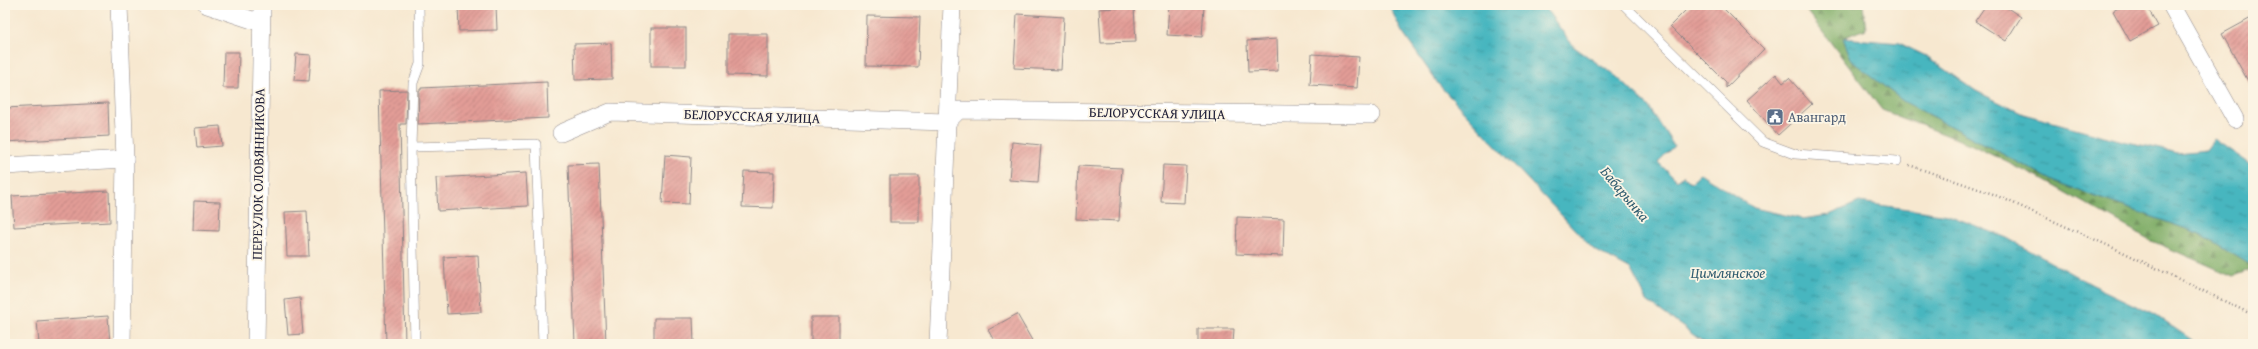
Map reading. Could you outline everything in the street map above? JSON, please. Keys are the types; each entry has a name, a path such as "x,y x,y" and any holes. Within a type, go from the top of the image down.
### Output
{"street":[{"path":"119,5 125,159 122,344"},
{"path":"207,5 261,23"},
{"name":"ПЕРЕУЛОК ОЛОВЯННИКОВА","path":"256,344 262,5"},
{"path":"938,344 952,5"},
{"path":"2172,5 2235,119"},
{"name":"БЕЛОРУССКАЯ УЛИЦА","path":"560,133 610,112 947,122 960,110 1372,115"},
{"path":"5,166 125,159"}],"lane":[{"path":"415,344 411,147 413,83 420,64 419,5"},
{"path":"1624,5 1763,142 1795,154 1897,161"},
{"path":"411,147 536,144 543,344"}],"path":[{"path":"1897,161 1993,194 2127,254 2253,315"}],"green space":[{"path":"1802,5 1863,5 1866,29 1843,38 1852,61 1903,101 2057,183 2198,233 2253,267 2253,269 2233,276 2152,241 2043,180 1972,145 1882,110"}],"water":[{"name":"Цимлянское","path":"1389,5 1543,5 1574,47 1617,77 1649,107 1674,146 1658,162 1677,181 1683,175 1691,183 1700,173 1754,208 1802,219 1829,215 1859,202 1948,215 2007,238 2092,285 2155,315 2198,344 1706,344 1647,301 1631,270 1593,249 1439,85 1402,32"},
{"path":"1843,38 1899,43 1928,57 1976,91 2023,114 2123,141 2178,153 2206,150 2214,139 2253,166 2253,267 2198,233 2057,183 1903,101 1852,61"}],"building":[{"path":"458,5 496,5 497,30 459,31"},
{"path":"1169,5 1204,5 1202,37 1167,35"},
{"path":"1691,5 1720,5 1764,49 1726,88 1726,82 1670,26"},
{"path":"1986,5 2003,5 2021,17 2006,41 1975,21"},
{"path":"2124,5 2146,5 2158,26 2130,41 2113,11"},
{"path":"1134,7 1136,42 1101,43 1099,9"},
{"path":"1017,14 1064,17 1061,70 1014,68"},
{"path":"867,16 920,17 918,67 866,66"},
{"path":"2253,17 2253,90 2222,34"},
{"path":"651,28 686,28 686,66 651,66"},
{"path":"728,34 768,34 768,76 728,75"},
{"path":"1277,39 1278,71 1248,72 1247,41"},
{"path":"611,43 612,79 575,80 574,44"},
{"path":"224,52 239,52 238,88 223,88"},
{"path":"296,54 311,55 309,81 294,80"},
{"path":"1312,54 1359,57 1357,88 1310,85"},
{"path":"1776,74 1783,83 1789,78 1812,104 1778,135 1747,100"},
{"path":"547,82 548,118 418,124 419,90 421,90 421,88"},
{"path":"407,90 406,124 400,124 405,344 386,344 379,91"},
{"path":"108,103 109,136 5,142 5,108"},
{"path":"220,126 222,146 197,148 195,128"},
{"path":"1012,142 1041,145 1038,182 1009,180"},
{"path":"665,155 691,157 689,204 662,203"},
{"path":"599,164 606,344 575,344 568,165"},
{"path":"1163,165 1186,166 1184,203 1161,202"},
{"path":"1078,166 1122,168 1119,221 1076,219"},
{"path":"744,171 774,172 773,208 742,207"},
{"path":"526,173 528,206 438,211 436,178"},
{"path":"890,176 919,176 919,222 890,222"},
{"path":"109,191 110,222 14,227 12,196"},
{"path":"194,201 220,202 219,231 193,230"},
{"path":"307,211 309,256 287,256 285,212"},
{"path":"1237,217 1284,219 1283,256 1236,254"},
{"path":"478,255 481,312 447,314 444,257"},
{"path":"300,298 303,334 288,335 285,300"},
{"path":"1017,314 1034,344 996,344 988,330"},
{"path":"108,316 110,344 39,344 37,321"},
{"path":"811,317 839,317 839,342 811,341"},
{"path":"654,318 693,318 694,344 654,344"},
{"path":"1198,329 1234,329 1233,344 1198,344"}],"place":[{"name":"Авангард","path":"1775,117"}],"water label":[{"name":"Бабарынка","path":"1625,194"}]}
